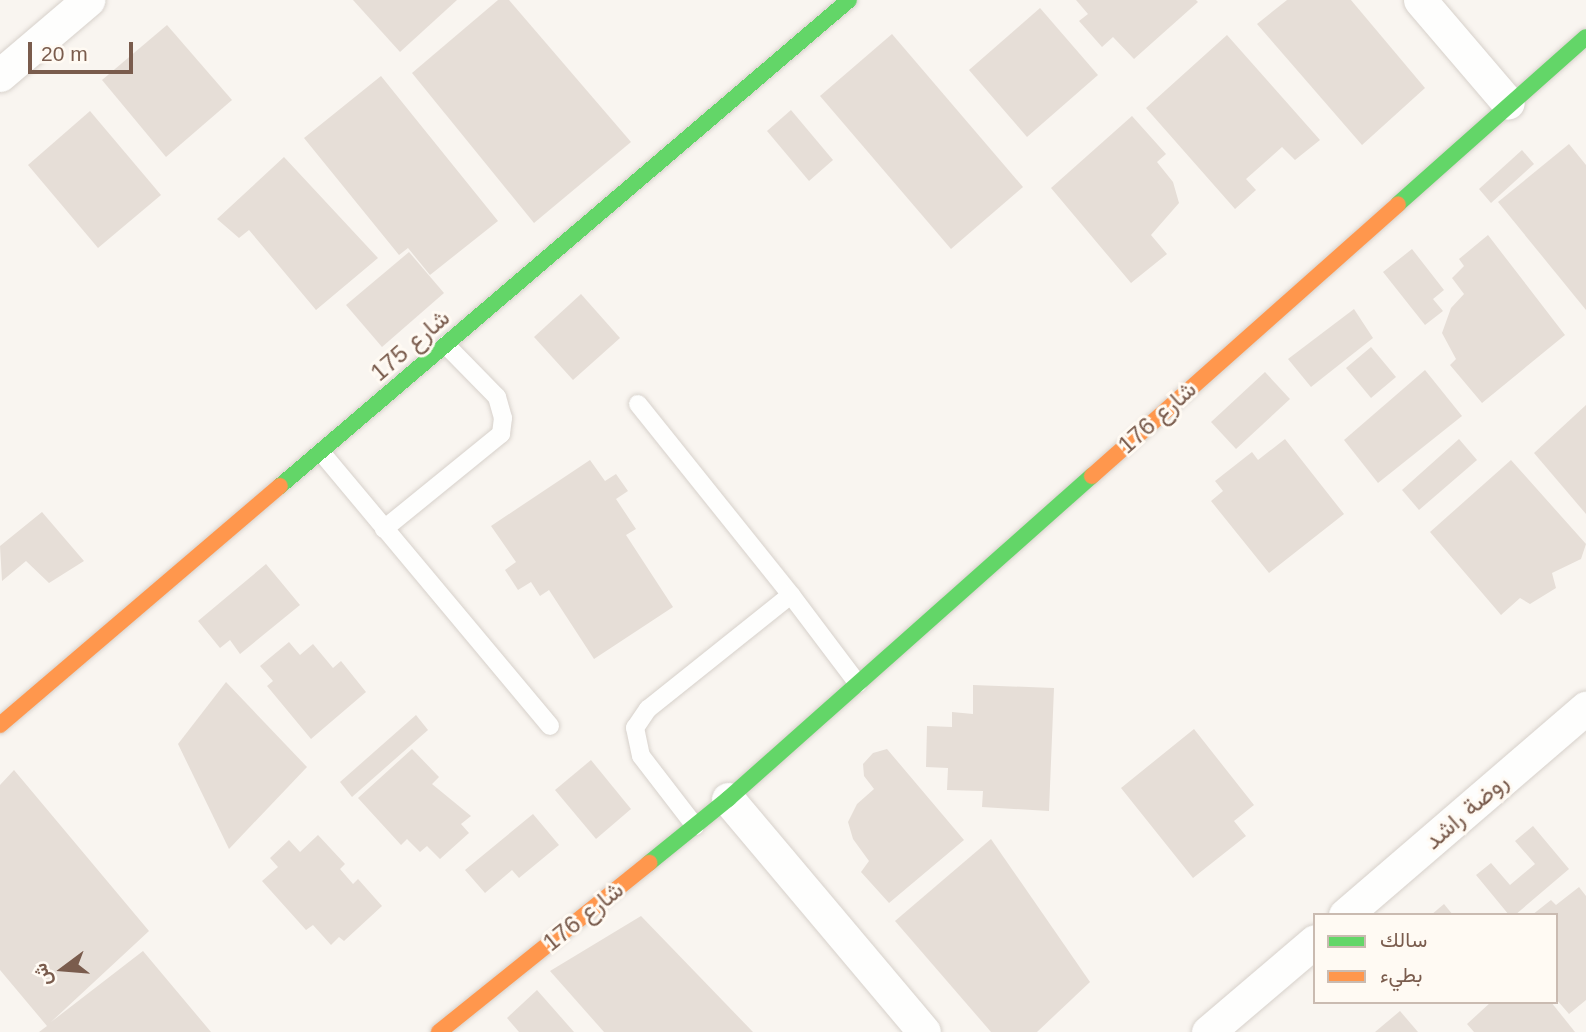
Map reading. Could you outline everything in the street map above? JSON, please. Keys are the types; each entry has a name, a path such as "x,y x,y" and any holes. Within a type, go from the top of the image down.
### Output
{"street":[{"path":"0,75 88,0"},
{"name":"شارع 175","path":"0,725 849,0"},
{"path":"1420,0 1508,103"},
{"name":"شارع 176","path":"439,1032 728,799 1508,103 1586,37"},
{"name":"روضة راشد","path":"1347,913 1586,708"},
{"path":"728,799 924,1032"},
{"path":"1208,1032 1313,943"}],"lane":[{"path":"384,529 501,434 503,418 498,397 446,345"},
{"path":"638,404 791,595 858,684"},
{"path":"321,452 550,726"},
{"path":"695,825 641,756 635,728 648,709 791,595"}],"building":[{"path":"353,0 457,0 400,52"},
{"path":"498,0 509,0 631,142 534,223 412,73"},
{"path":"1076,0 1198,2 1134,59 1113,37 1102,47 1079,21 1088,14"},
{"path":"1287,0 1351,0 1425,88 1362,145 1257,24"},
{"path":"1040,8 1098,75 1027,137 969,70"},
{"path":"167,25 232,100 166,157 102,80"},
{"path":"892,34 1023,187 951,249 820,96"},
{"path":"1227,35 1320,140 1295,160 1282,147 1246,179 1256,190 1235,209 1146,108"},
{"path":"381,76 498,221 430,275 408,248 399,255 304,138"},
{"path":"791,110 833,160 809,181 767,131"},
{"path":"90,111 161,195 98,248 28,165"},
{"path":"1132,116 1166,154 1157,162 1173,182 1179,203 1151,235 1167,254 1131,283 1051,188"},
{"path":"1569,144 1586,165 1586,310 1498,202"},
{"path":"1522,150 1534,164 1491,203 1479,189"},
{"path":"284,157 378,258 316,310 249,230 239,238 217,219"},
{"path":"1488,235 1565,335 1482,403 1450,365 1456,359 1442,333 1451,308 1464,294 1452,278 1464,266 1459,259"},
{"path":"1412,249 1444,290 1433,299 1443,311 1425,325 1383,272"},
{"path":"409,252 444,293 382,347 346,305"},
{"path":"581,294 620,338 573,380 534,337"},
{"path":"1354,309 1373,338 1311,387 1288,359"},
{"path":"1371,347 1396,377 1371,398 1346,368"},
{"path":"1425,370 1462,416 1378,483 1344,440"},
{"path":"1265,372 1290,399 1236,449 1211,422"},
{"path":"1586,405 1586,514 1534,453"},
{"path":"1285,439 1344,514 1269,573 1211,501 1223,491 1215,481 1252,452 1258,460"},
{"path":"1459,439 1477,460 1419,510 1402,490"},
{"path":"590,460 605,481 616,474 628,491 616,499 636,529 626,535 673,607 594,659 549,590 540,596 531,582 518,590 505,570 516,562 491,526"},
{"path":"1511,460 1586,544 1581,559 1552,573 1556,588 1530,604 1520,598 1501,615 1430,532"},
{"path":"42,512 84,561 49,583 26,561 2,581 0,546"},
{"path":"266,564 300,605 240,654 230,640 220,648 198,621"},
{"path":"289,642 300,655 313,644 333,668 341,661 366,692 311,739 267,686 273,681 260,666"},
{"path":"226,682 307,767 229,849 178,744"},
{"path":"973,685 1054,688 1049,811 982,807 983,791 947,790 948,768 926,767 927,726 952,727 952,712 973,714"},
{"path":"416,715 428,730 352,797 340,782"},
{"path":"1194,729 1254,805 1234,821 1246,836 1193,878 1121,788"},
{"path":"412,749 439,777 432,784 471,816 461,824 469,833 440,859 427,846 420,852 407,839 401,845 358,798"},
{"path":"887,749 964,840 889,903 861,872 869,861 853,839 848,822 857,804 874,789 864,776 863,764 873,753"},
{"path":"591,760 631,809 596,839 555,790"},
{"path":"14,770 149,931 51,1022 143,951 211,1032 39,1032 47,1026 0,970 0,785"},
{"path":"533,814 559,845 519,878 512,870 485,893 465,870"},
{"path":"1533,826 1569,869 1517,913 1507,913 1476,875 1491,863 1510,885 1535,864 1515,841"},
{"path":"318,835 345,864 340,869 353,884 358,879 382,906 344,941 339,937 331,945 313,925 306,930 262,881 278,867 270,858 289,840 300,852"},
{"path":"991,839 1090,982 1037,1032 991,1032 895,921"},
{"path":"1579,887 1586,896 1586,1000 1569,1014 1558,1001 1558,913 1535,913 1551,900 1556,905"},
{"path":"1444,904 1451,913 1433,913"},
{"path":"641,916 753,1032 604,1032 550,971"},
{"path":"537,990 574,1032 519,1032 507,1018"},
{"path":"1489,1004 1553,1004 1575,1032 1474,1032 1467,1024"},
{"path":"1400,1011 1418,1032 1375,1032"}],"traffic: fast":[{"path":"280,486 849,0"},
{"path":"1398,204 1586,37"},
{"path":"649,863 728,799 1092,476"}],"traffic: slow":[{"path":"1092,476 1398,204"},
{"path":"0,725 280,486"},
{"path":"439,1032 649,863"}]}
